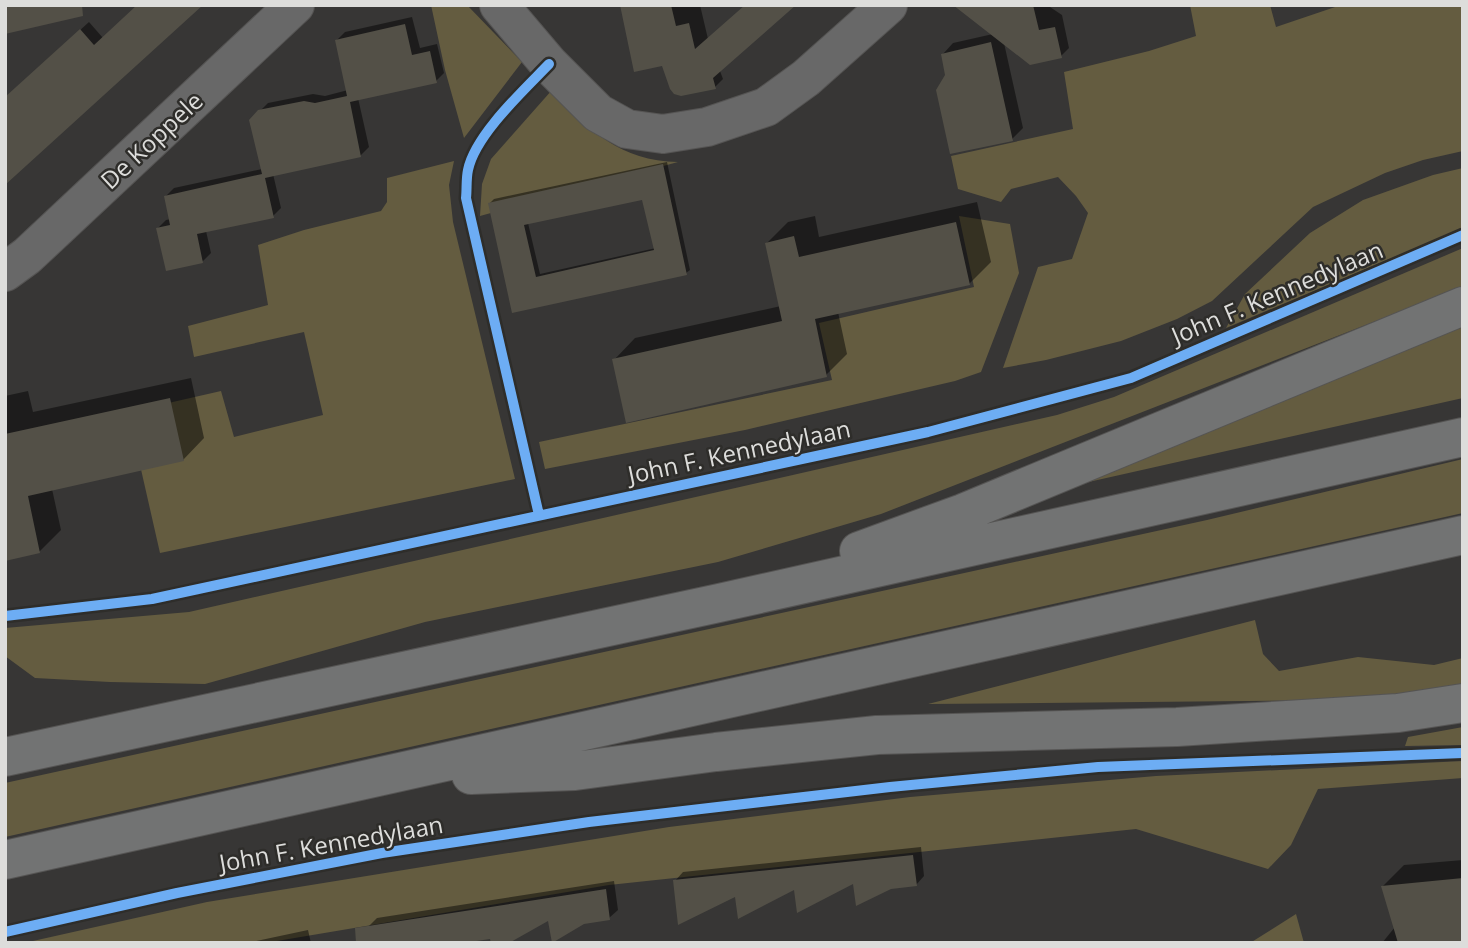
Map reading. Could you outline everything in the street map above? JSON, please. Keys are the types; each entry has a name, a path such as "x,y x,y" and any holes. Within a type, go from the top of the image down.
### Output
{"main road":[{"path":"719,603 963,513 1463,306"},
{"path":"5,757 719,603 1463,437"},
{"name":"John F. Kennedylaan","path":"5,860 1463,535"},
{"path":"377,778 575,771 716,752 877,735 1177,727 1398,713 1463,703"}],"street":[{"name":"De Koppele","path":"5,272 27,256 295,5"},
{"path":"499,5 549,64 598,113 626,129 663,134 708,127 766,107 806,78 888,5"}],"shaded area":[{"path":"431,5 467,5 522,62 464,138 445,70"},
{"path":"1190,5 1270,5 1276,27 1341,5 1463,5 1463,151 1423,160 1385,173 1313,207 1212,301 1177,319 1121,341 1003,368 1038,267 1072,259 1088,213 1058,177 1011,189 1001,202 958,189 951,156 1073,129 1064,72 1149,51 1196,36"},
{"path":"552,90 593,131 623,150 657,160 678,162 480,216 482,184 491,159"},
{"path":"454,161 449,185 453,222 515,479 160,553 140,465 164,404 221,391 234,437 323,415 304,332 194,357 188,326 268,305 258,245 304,230 381,211 387,202 387,178"},
{"path":"1463,168 1463,228 1226,328 1245,294 1310,233 1363,200 1433,175"},
{"path":"959,216 1010,224 1019,273 981,372 955,381 745,430 545,469 539,442 832,380 819,323 974,287"},
{"path":"1463,248 1463,287 881,514 718,562 425,622 205,684 35,678 5,656 5,628 189,612 1057,415 1114,397"},
{"path":"1463,326 1463,398 1053,490"},
{"path":"1463,459 1463,513 5,837 5,783 1207,520"},
{"path":"1255,620 1263,654 1279,671 1358,657 1434,665 1463,658 1463,692 1347,700 928,704"},
{"path":"1463,727 1463,745 1405,746 1408,737"},
{"path":"1463,761 1463,778 1318,789 1291,845 1268,869 1136,829 609,885 265,943 24,943 207,902 669,827 910,797 1156,776"},
{"path":"1296,914 1304,943 1250,943"}],"building":[{"path":"5,5 82,5 83,16 5,34"},
{"path":"137,5 203,5 5,185 5,97 80,29 94,45"},
{"path":"620,5 671,5 676,26 689,23 695,49 745,5 796,5 713,78 716,89 681,96 670,89 662,66 634,72"},
{"path":"953,5 1033,5 1039,30 1055,27 1062,58 1030,65"},
{"path":"405,24 412,55 430,51 437,83 350,102 361,157 265,178 274,218 197,234 203,263 166,271 156,228 170,225 164,196 262,174 249,120 258,110 347,96 335,40"},
{"path":"991,42 1013,141 950,154 936,90 945,75 941,54"},
{"path":"663,164 687,275 512,313 488,203","holes":["642,200 654,250 536,277 524,225"]},
{"path":"956,222 970,285 815,319 827,377 626,423 612,359 782,321 765,243 794,236 799,257"},
{"path":"170,398 184,461 28,496 40,553 5,561 5,434"},
{"path":"913,855 917,886 891,889 856,906 853,884 797,913 794,890 738,919 735,897 678,925 673,880"},
{"path":"1463,878 1463,943 1398,943 1381,886"},
{"path":"606,889 610,920 584,924 552,943 548,921 509,943 491,943 490,939 463,943 356,943 355,928"}],"cycle path":[{"path":"539,515 466,198 468,170 480,142 514,100 549,64"},
{"path":"5,616 152,599 928,432 1131,378 1463,235"},
{"path":"5,932 177,893 382,853 589,822 890,787 1098,767 1463,753"}]}
